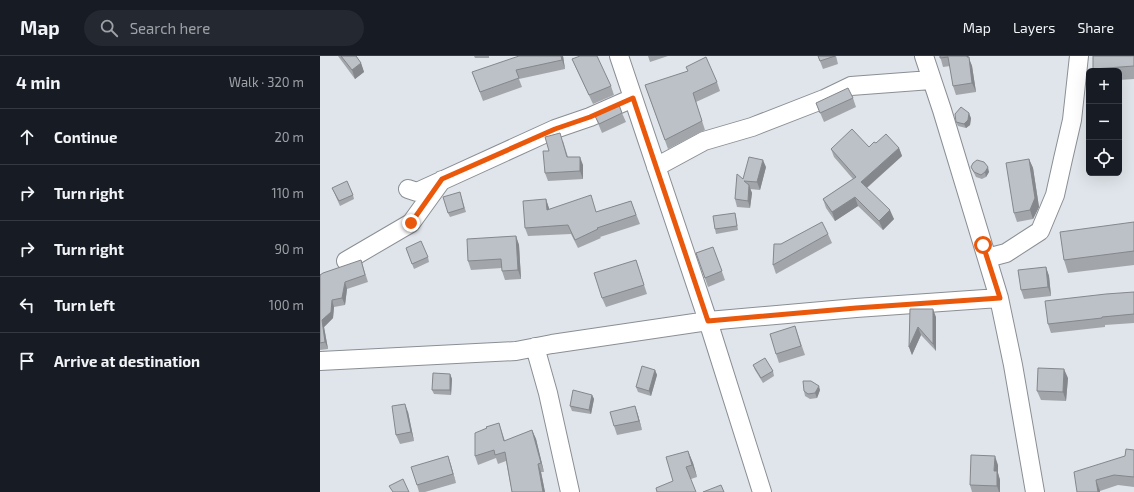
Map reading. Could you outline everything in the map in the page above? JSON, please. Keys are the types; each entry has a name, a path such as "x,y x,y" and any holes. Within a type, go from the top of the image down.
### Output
{"street":[{"path":"619,56 708,321 762,492"},
{"path":"924,56 1000,298 1035,492"},
{"path":"987,258 1006,253 1040,231 1055,195 1072,120 1079,56"},
{"path":"656,167 704,141 752,127 824,100 851,86 931,80"},
{"path":"408,189 417,192 442,179 549,131 590,117 633,98"},
{"path":"346,261 411,223 442,179"},
{"path":"320,361 516,351 708,321 856,308 1000,298"},
{"path":"534,347 548,393 570,492"}],"building":[{"path":"341,56 356,56 361,63 352,70"},
{"path":"519,56 561,56 562,60 516,70 519,78 480,92 472,72"},
{"path":"580,56 597,56 611,86 589,95 572,59"},
{"path":"818,56 835,56 820,61"},
{"path":"940,56 969,57 972,83 953,86 948,57 940,58"},
{"path":"1093,56 1134,56 1134,66 1093,68"},
{"path":"706,57 717,82 693,93 702,121 665,140 645,85 688,71 686,67"},
{"path":"848,88 853,98 820,113 816,103"},
{"path":"619,105 622,113 599,124 595,116"},
{"path":"961,107 969,113 968,120 964,124 956,122 955,114"},
{"path":"852,129 869,147 886,134 899,148 861,182 890,210 879,221 855,197 832,212 823,199 856,177 831,149"},
{"path":"560,133 567,157 580,157 580,171 545,173 543,151 549,151 545,137"},
{"path":"749,157 763,160 757,182 744,181 749,185 748,201 735,199 737,174 743,179"},
{"path":"1029,159 1035,198 1030,210 1014,213 1006,163"},
{"path":"977,160 984,162 988,167 981,175 974,172 971,167"},
{"path":"347,181 353,195 339,201 332,188"},
{"path":"460,192 464,208 448,213 443,197"},
{"path":"591,195 596,212 631,201 636,215 597,228 598,229 575,240 568,225 525,228 523,201 546,199 547,210"},
{"path":"735,213 737,226 715,229 713,216"},
{"path":"822,222 828,234 773,265 774,244 781,244"},
{"path":"1134,222 1134,251 1064,260 1060,232"},
{"path":"516,236 518,270 502,271 501,259 468,261 467,239"},
{"path":"421,241 428,257 412,264 406,248"},
{"path":"713,247 722,271 705,278 696,253"},
{"path":"361,260 365,275 345,282 342,298 332,300 331,312 322,320 325,342 320,343 320,275"},
{"path":"636,260 644,285 602,298 594,273"},
{"path":"1046,267 1048,287 1021,290 1018,270"},
{"path":"1134,292 1134,314 1048,324 1045,301"},
{"path":"910,309 933,309 933,344 918,327 909,347"},
{"path":"795,326 801,346 776,354 770,334"},
{"path":"765,358 773,371 761,378 753,365"},
{"path":"642,366 655,370 649,391 636,387"},
{"path":"1038,368 1064,369 1063,392 1037,391"},
{"path":"433,373 450,374 450,390 432,390"},
{"path":"803,381 811,381 819,386 815,393 808,394 804,391"},
{"path":"573,390 592,395 589,410 570,406"},
{"path":"405,404 411,432 396,435 392,406"},
{"path":"635,406 639,421 614,426 610,412"},
{"path":"499,423 504,441 532,430 541,463 538,464 543,492 512,492 505,452 495,455 494,450 475,456 475,433 487,428 486,427"},
{"path":"1126,449 1134,450 1134,477 1114,475 1096,480 1098,492 1077,492 1074,472 1125,456"},
{"path":"688,451 692,465 686,467 696,492 657,492 656,488 673,481 666,457"},
{"path":"971,455 995,456 994,471 997,471 997,486 970,485"},
{"path":"448,456 453,474 417,485 411,467"},
{"path":"403,479 409,492 393,492 389,486"},
{"path":"721,485 724,492 703,492"}],"route":[{"path":"411,223 442,179 524,142 590,117 633,98 708,321 856,308 1000,298 983,245"}]}
